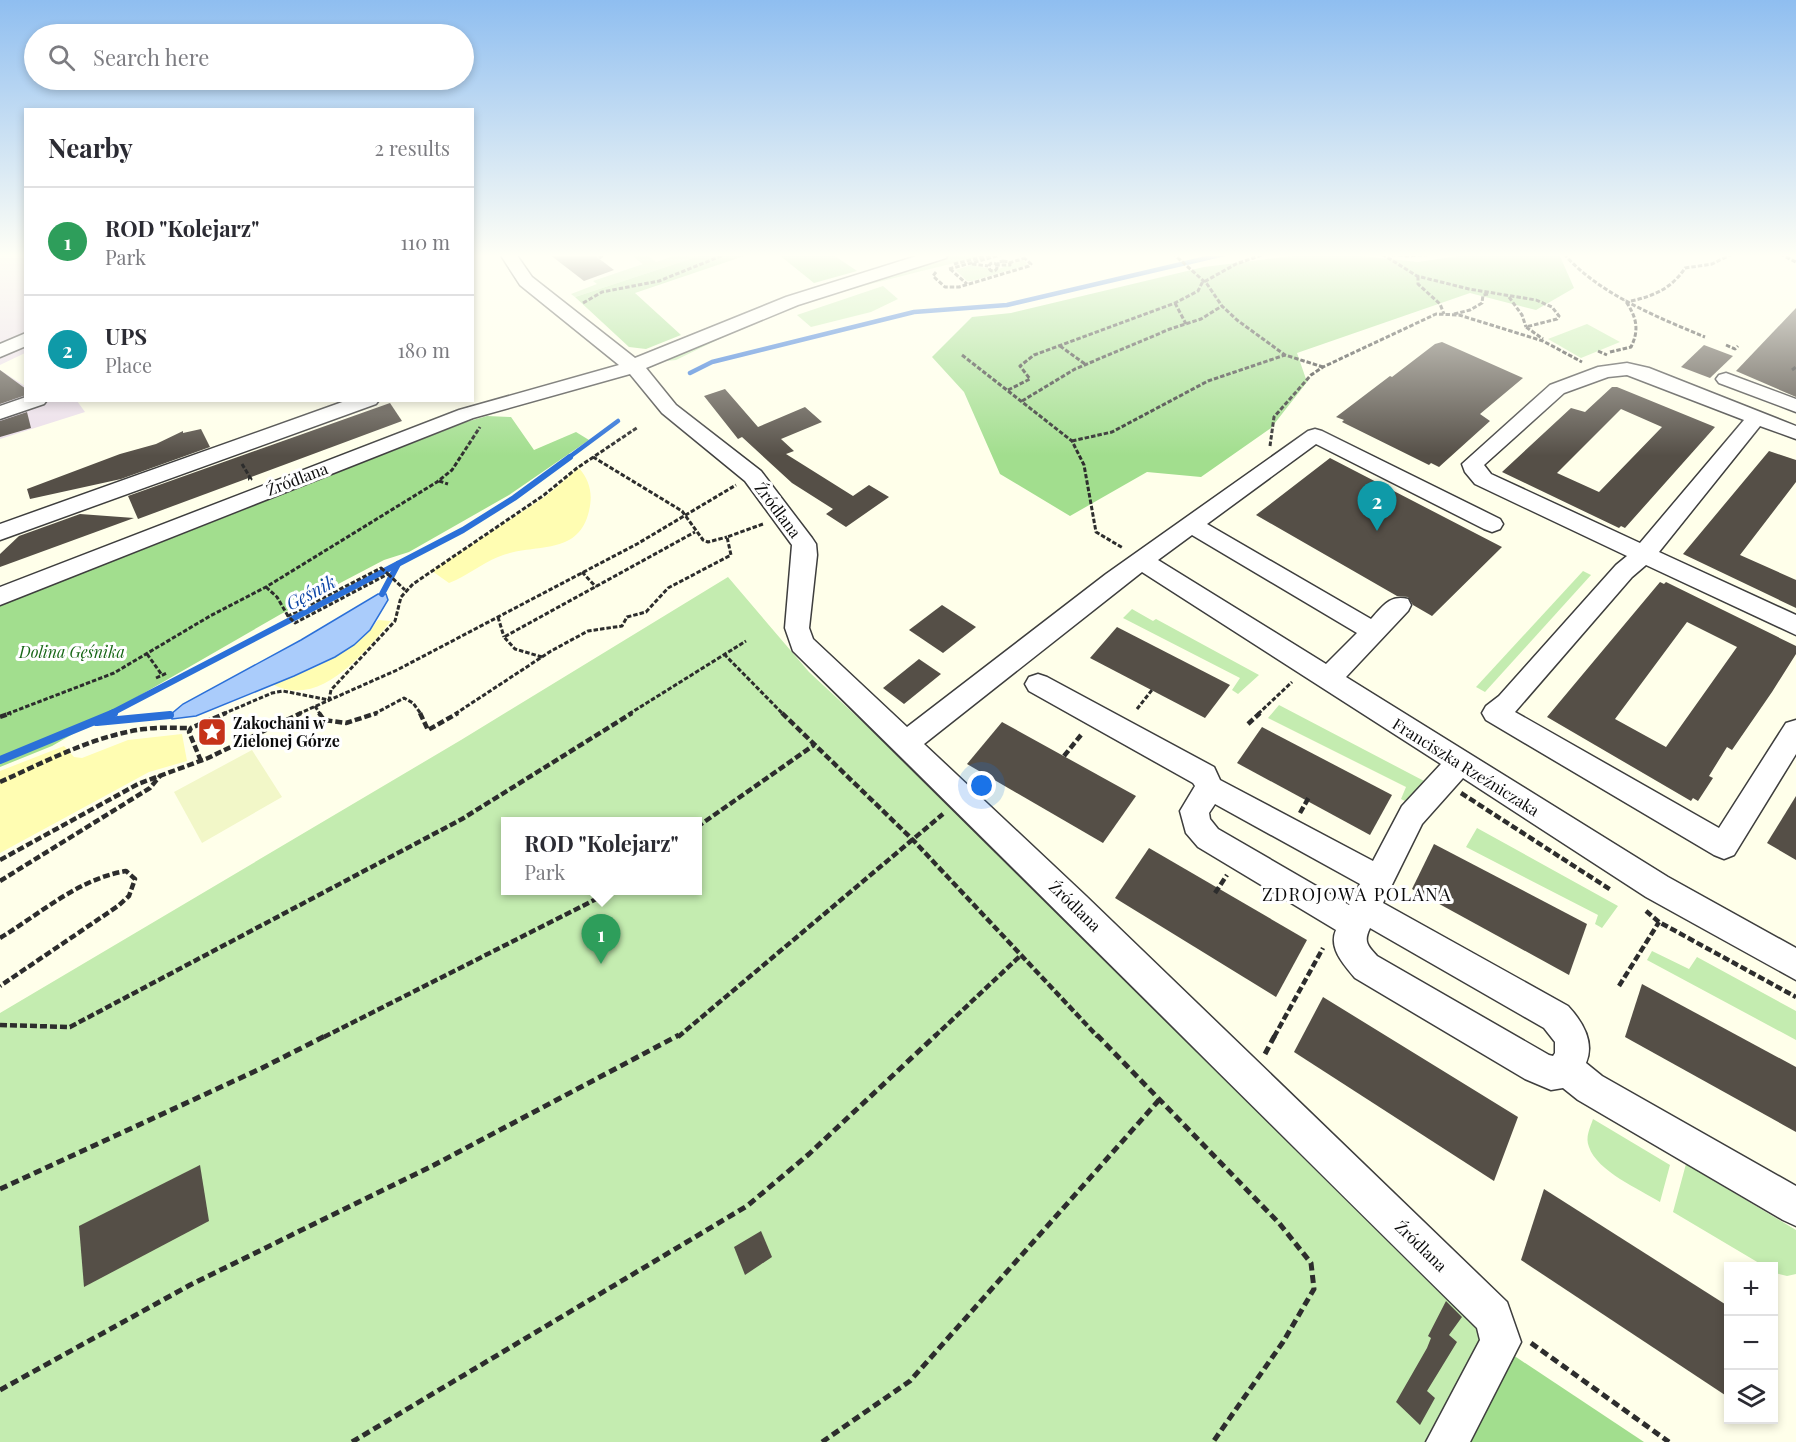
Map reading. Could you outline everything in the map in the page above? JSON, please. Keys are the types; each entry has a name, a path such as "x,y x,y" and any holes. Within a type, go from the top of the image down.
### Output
{"street":[{"path":"577,321 634,367"},
{"name":"Źródlana","path":"0,596 466,414 634,367 743,321"},
{"path":"0,351 24,340"},
{"name":"Źródlana","path":"634,367 645,377 669,410 753,476 804,544 805,555 797,628 802,644 1092,922 1239,1070 1493,1316 1498,1328"},
{"path":"1796,433 1642,372 1627,369 1605,371 1557,389 1473,464 1476,472 1483,479 1796,626"},
{"path":"1726,379 1796,406"},
{"path":"0,413 31,402"},
{"path":"0,532 363,402"},
{"path":"1757,417 1644,554 1624,570 1508,703 1495,712 1724,846 1796,731"},
{"path":"905,744 1141,560 1315,435 1492,524"},
{"path":"1192,525 1374,632"},
{"name":"Franciszka Rzeźniczaka","path":"1141,560 1676,898 1796,965"},
{"path":"1328,679 1399,605"},
{"path":"1038,684 1204,775 1210,788 1379,879"},
{"path":"1210,788 1194,811 1196,824 1208,838 1359,916 1556,1017 1568,1028 1573,1041 1574,1054 1561,1072 1551,1073 1537,1067 1366,967 1352,951 1349,937 1359,916 1412,815 1460,762"},
{"path":"1565,1068 1590,1088 1796,1207"},
{"path":"1448,1442 1501,1342 1498,1328"}],"path":[{"path":"1008,390 1030,379 1020,366 1034,355 1126,321"},
{"path":"1022,401 1075,369 1194,321"},
{"path":"1239,321 1285,355 1323,367"},
{"path":"1269,447 1274,417 1311,375 1323,367 1420,321"},
{"path":"1475,321 1544,340"},
{"path":"1525,321 1526,327 1559,350 1581,361 1588,358"},
{"path":"1526,327 1548,321"},
{"path":"1596,356 1631,347 1636,338 1638,321"},
{"path":"1672,321 1705,337"},
{"path":"1726,345 1736,349 1738,346"},
{"path":"1060,346 1086,365"},
{"path":"1559,350 1565,348"},
{"path":"1072,441 1112,432 1208,381 1285,355"},
{"path":"962,356 1072,441 1084,465 1096,532 1141,560"},
{"path":"1792,370 1796,367"},
{"path":"0,717 114,673 210,616 266,588 439,481 452,470 484,421"},
{"path":"329,700 331,690 395,621 399,612 399,602 405,590 423,575 544,495 593,457 638,427"},
{"path":"234,448 251,479 248,480"},
{"path":"593,457 658,495 686,515 695,532 708,542 783,516"},
{"path":"0,860 104,802 163,773 201,761 315,706 376,681 582,572 753,476"},
{"path":"439,481 448,484"},
{"path":"504,637 695,532"},
{"path":"315,706 324,720 346,724 358,721 404,698 410,699 428,730 542,657 588,631 616,629 622,626 627,617 646,612 668,588 731,555 727,537"},
{"path":"287,615 381,568 405,590"},
{"path":"582,572 596,586"},
{"path":"266,588 277,597 287,615 295,623 388,574"},
{"path":"498,617 504,637 514,649 542,657"},
{"path":"0,1024 70,1027 462,819 746,641"},
{"path":"147,654 165,674 156,678"},
{"path":"724,654 913,840 1020,956 1279,1223 1311,1263 1314,1289 1283,1342 1213,1442"},
{"path":"1248,724 1292,682"},
{"path":"1137,709 1152,690"},
{"path":"0,782 68,750 103,738 144,729 191,728 272,693 284,691 329,700"},
{"path":"191,728 189,732 201,761"},
{"path":"1064,756 1081,735"},
{"path":"702,823 814,745"},
{"path":"0,881 150,788 163,773"},
{"path":"0,1390 190,1285 434,1165 676,1038 963,799"},
{"path":"0,938 96,879 117,871 126,871 135,879 129,896 118,906 0,986"},
{"path":"1215,893 1228,874"},
{"path":"0,1189 262,1068 606,895"},
{"path":"1619,986 1659,922"},
{"path":"1262,1059 1324,946"},
{"path":"352,1442 747,1206 818,1146 1020,956"},
{"path":"822,1442 910,1381 1159,1100"},
{"path":"1498,1328 1523,1338 1669,1442"}],"shaded area":[{"path":"0,321 24,321 24,353 0,365"},
{"path":"0,370 24,385 24,402 78,402 85,412 0,439"}],"green space":[{"path":"601,321 666,321 681,335 646,349 629,347"},
{"path":"749,321 759,321 676,360 666,361"},
{"path":"804,321 834,321 811,327"},
{"path":"968,321 1388,321 1297,353 1307,382 1271,428 1201,477 1147,472 1070,516 1000,474 964,392 932,357"},
{"path":"1587,324 1620,342 1581,358 1548,339"},
{"name":"Dolina Gęśnika","path":"487,416 511,417 534,450 576,432 589,440 509,495 409,552 384,560 281,614 52,746 0,767 0,604 466,422"},
{"path":"1583,571 1591,575 1485,692 1476,687"},
{"path":"728,577 809,672 953,806 1488,1333 1430,1442 0,1442 0,1013 461,740"},
{"path":"1132,609 1153,621 1156,619 1259,675 1238,694 1232,690 1240,678 1123,618"},
{"path":"1279,705 1426,782 1407,802 1401,799 1406,787 1268,718"},
{"path":"252,750 282,797 202,843 174,792"},
{"path":"1477,828 1618,906 1602,928 1595,924 1598,915 1466,847"},
{"path":"1652,951 1689,969 1697,957 1796,1011 1796,1040 1647,960"},
{"path":"1593,1119 1670,1165 1660,1202 1609,1172 1593,1156 1589,1147 1588,1133"},
{"path":"1686,1164 1796,1230 1796,1274 1787,1276 1778,1274 1778,1262 1757,1262 1673,1212"},
{"path":"1510,1353 1644,1442 1464,1442"}],"sand":[{"path":"579,468 590,488 591,499 583,526 575,536 552,546 498,557 449,583 432,571 546,496"},
{"path":"378,620 391,621 354,662 323,684 307,690 290,690 272,684 330,660 356,643"},
{"path":"182,734 187,761 149,772 0,853 0,771 64,746 74,757 82,758 128,740"}],"water":[{"path":"378,594 386,594 388,600 370,630 354,645 335,657 196,716 172,719 170,715 183,704 301,640"}],"building":[{"path":"1783,321 1796,321 1796,397 1736,371"},
{"path":"1442,342 1523,378 1480,414 1490,421 1439,467 1431,463 1429,465 1336,417 1435,344"},
{"path":"1704,345 1733,356 1710,378 1681,367"},
{"path":"0,370 24,388 24,396 0,404"},
{"path":"1612,387 1617,387 1715,427 1625,528 1621,526 1619,528 1502,472 1571,408 1585,412","holes":["1621,409 1662,427 1599,492 1557,473"]},
{"path":"725,389 758,427 805,407 822,422 781,439 794,451 786,454 853,496 869,485 889,497 846,527 826,514 833,509 792,483 742,437 738,439 704,396"},
{"path":"390,403 402,421 138,519 128,496"},
{"path":"27,412 31,428 0,437 0,421"},
{"path":"201,429 210,447 121,479 30,499 27,489 120,454 156,444 183,431 183,433"},
{"path":"1769,451 1796,460 1796,482 1740,555 1796,580 1796,608 1683,554"},
{"path":"1330,458 1502,547 1432,616 1413,605 1408,597 1397,596 1256,515"},
{"path":"80,514 134,518 0,567 0,554 19,536"},
{"path":"1660,582 1664,584 1666,582 1796,646 1796,654 1772,692 1732,750 1727,747 1709,776 1713,778 1698,801 1693,798 1691,801 1547,717","holes":["1687,622 1737,647 1666,747 1615,719"]},
{"path":"942,605 976,627 943,653 909,630"},
{"path":"1117,627 1230,685 1205,718 1090,658"},
{"path":"919,659 941,674 904,704 883,688"},
{"path":"1002,722 1136,796 1103,843 967,764"},
{"path":"1262,727 1392,795 1370,835 1237,763"},
{"path":"1796,796 1796,860 1767,843"},
{"path":"1434,844 1587,924 1569,975 1412,889"},
{"path":"1149,848 1307,940 1276,997 1115,898"},
{"path":"1642,984 1796,1067 1796,1132 1625,1037"},
{"path":"1323,997 1518,1117 1494,1181 1294,1052"},
{"path":"200,1165 209,1221 84,1287 79,1226"},
{"path":"1544,1189 1724,1303 1724,1394 1521,1260"},
{"path":"761,1231 772,1257 745,1275 734,1247"},
{"path":"1446,1301 1462,1317 1449,1335 1457,1342 1427,1391 1435,1398 1420,1425 1396,1402 1427,1348 1431,1338 1428,1336"}],"waterway":[{"name":"Gęśnik","path":"690,373 712,362 876,321"},
{"name":"Gęśnik","path":"568,458 618,421"},
{"name":"Gęśnik","path":"110,714 463,530 514,498 570,457"},
{"path":"382,594 398,564"},
{"name":"Gęśnik","path":"0,760 114,713"},
{"path":"97,722 170,715"}],"place":[{"name":"UPS","path":"1377,531"},
{"name":"Zakochani w Zielonej Górze","path":"212,732"},
{"name":"ROD \"Kolejarz\"","path":"601,964"}],"district":[{"name":"ZDROJOWA POLANA","path":"1357,895"}]}
